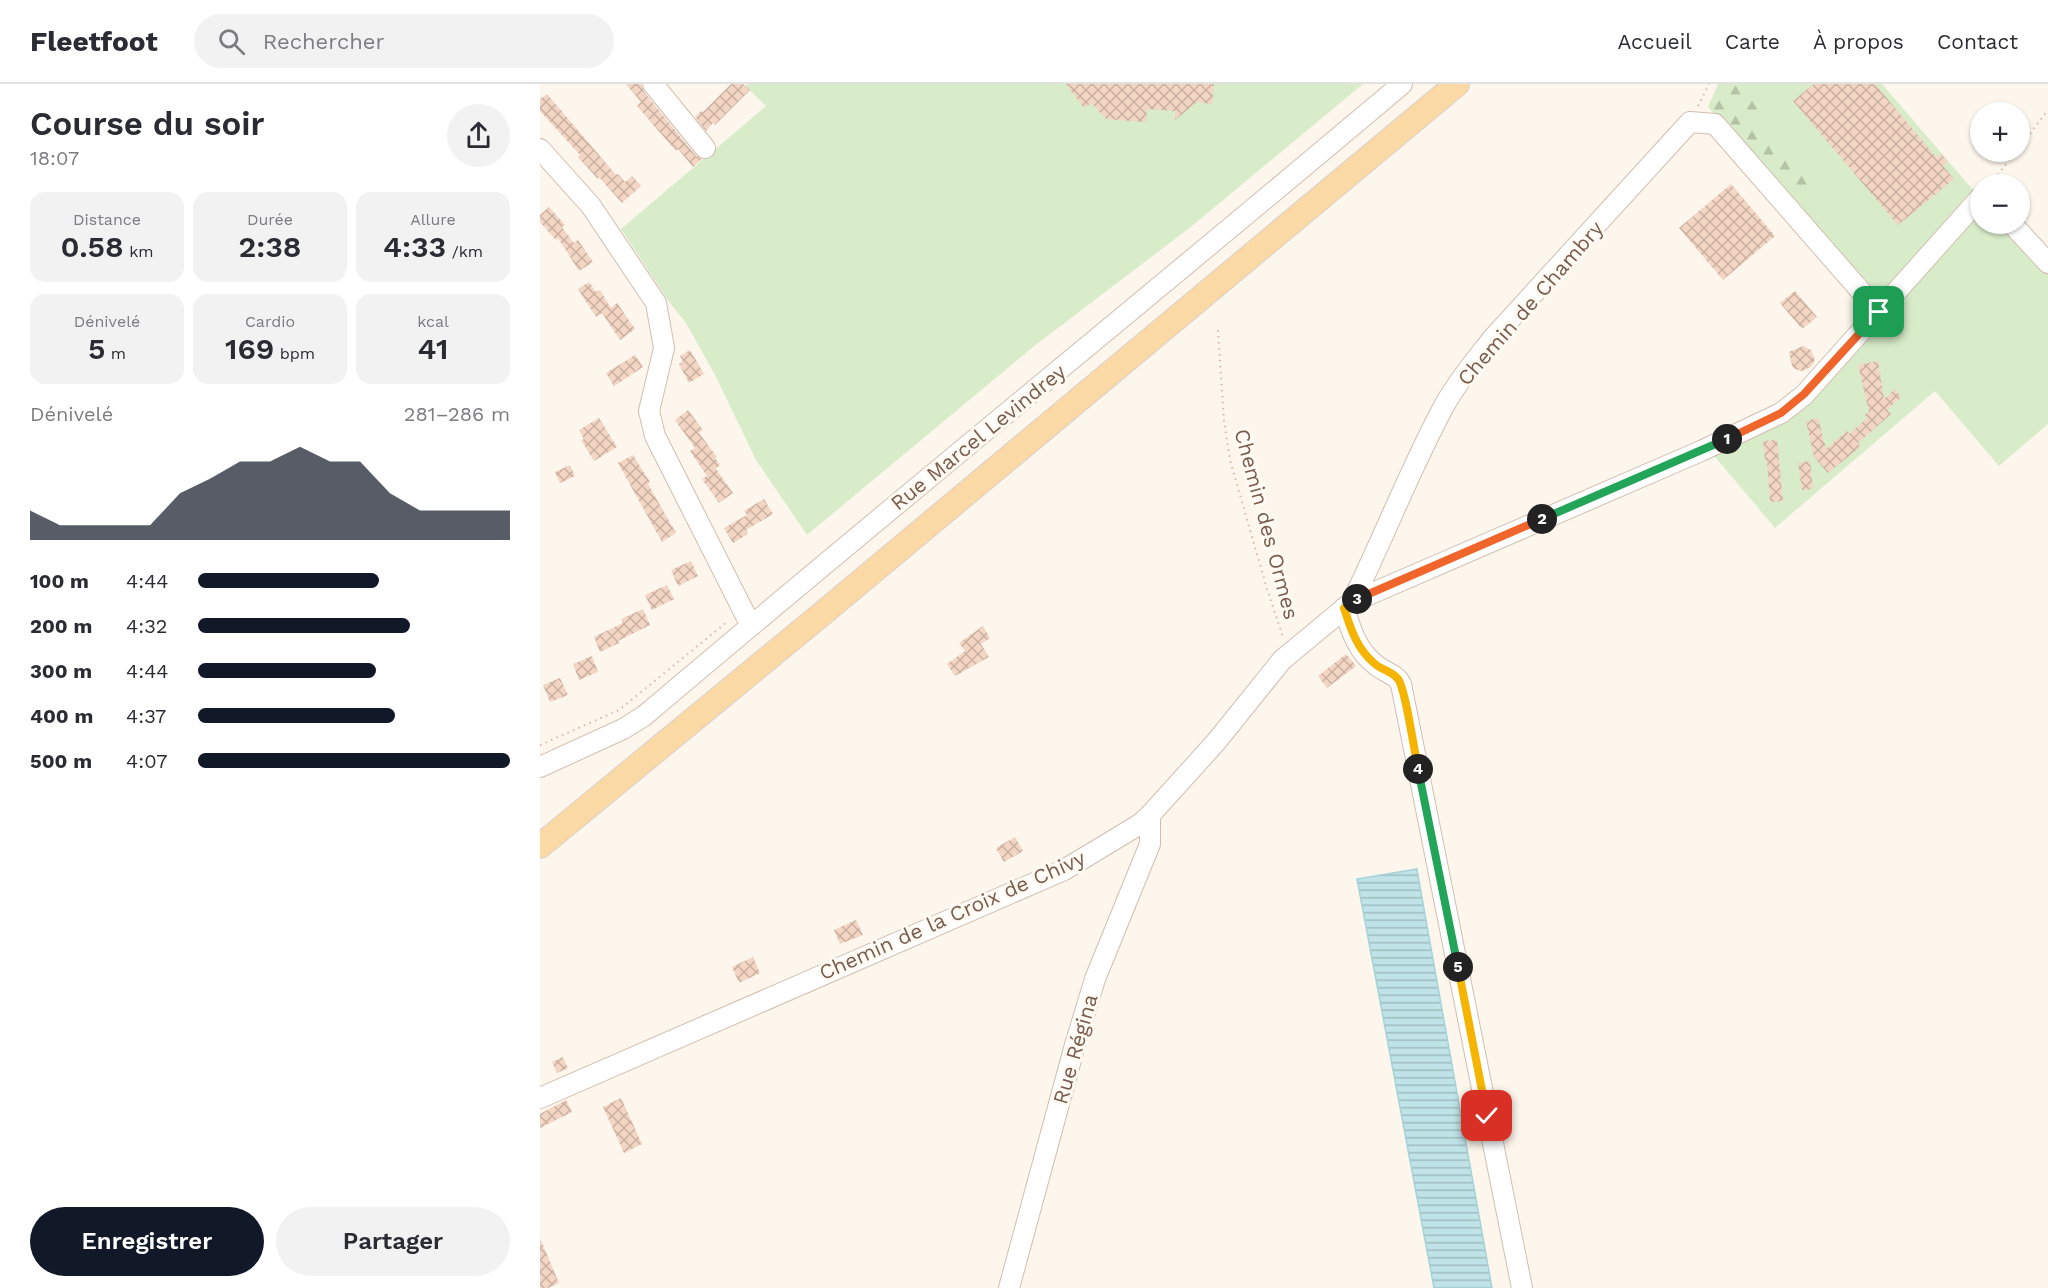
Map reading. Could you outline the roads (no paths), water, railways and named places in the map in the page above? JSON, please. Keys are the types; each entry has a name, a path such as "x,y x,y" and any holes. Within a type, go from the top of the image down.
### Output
{"main road":[{"path":"540,846 1457,84"}],"street":[{"path":"653,84 705,148"},
{"name":"Rue Marcel Levindrey","path":"540,767 623,729 644,716 747,618 1234,226 1402,84"},
{"name":"Chemin de Chambry","path":"1348,605 1444,406 1463,376 1492,339 1690,122 1715,124 1879,312"},
{"path":"540,149 591,206 656,303 664,348 649,411 655,436 747,618"},
{"name":"Chemin de la Croix de Chivy","path":"540,1098 1064,870 1140,824 1216,742 1288,654 1348,605 1701,451 1781,413 1804,394 1970,209"},
{"path":"2021,234 2048,263"},
{"path":"1348,605 1352,636 1377,666 1398,678 1401,684 1522,1288"},
{"name":"Rue Régina","path":"1009,1288 1095,979 1150,844 1150,815"}],"water":[{"path":"1417,869 1492,1288 1434,1288 1357,879"}]}
